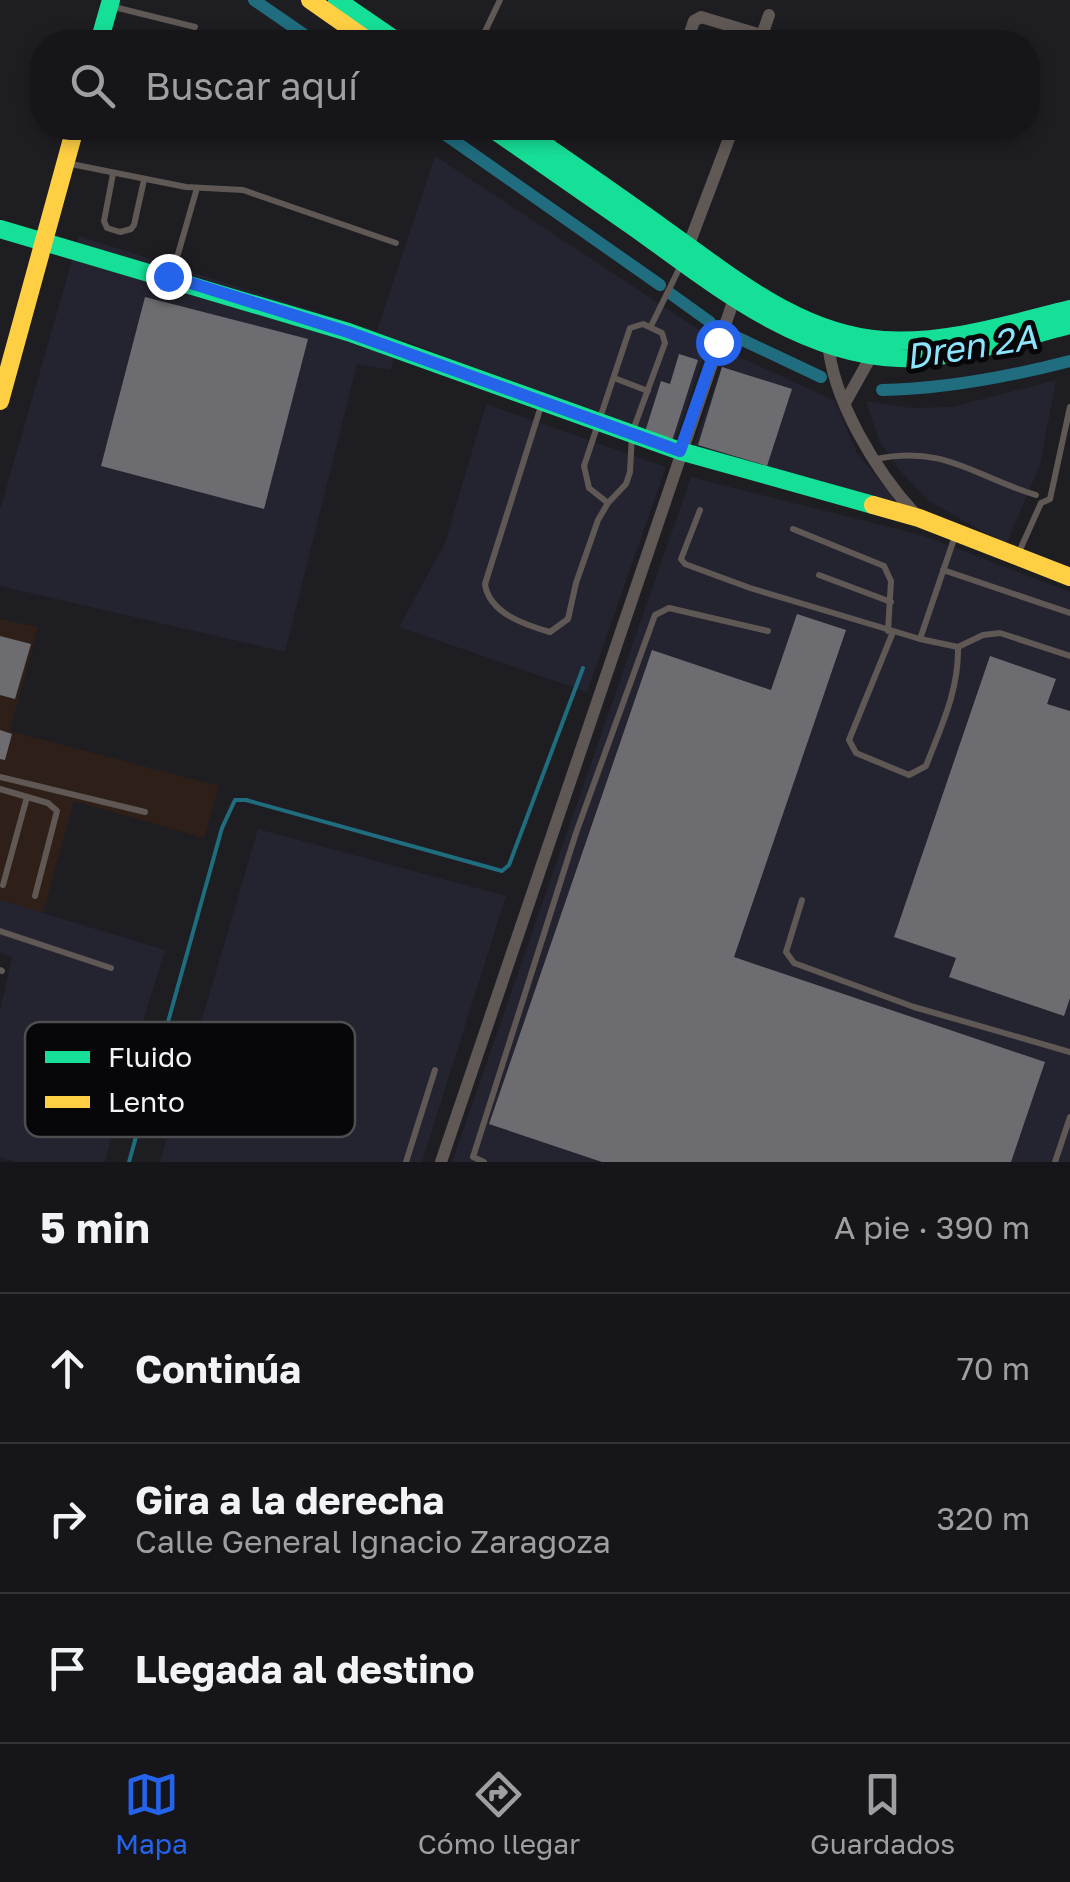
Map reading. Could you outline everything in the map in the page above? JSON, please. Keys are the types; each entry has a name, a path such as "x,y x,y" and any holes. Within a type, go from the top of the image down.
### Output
{"main road":[{"path":"310,0 353,30"},
{"path":"337,0 381,30"},
{"path":"102,30 110,3"},
{"path":"0,401 72,140"},
{"path":"510,140 737,289 800,316 828,337 901,358 944,354 1070,325"},
{"path":"536,140 686,254"},
{"path":"0,229 279,310 680,451 919,518 1070,578"},
{"path":"876,348 946,337 1070,309"}],"street":[{"path":"763,30 768,14"},
{"path":"691,30 698,18 733,30"},
{"path":"686,254 729,140"},
{"path":"441,1162 737,289"},
{"path":"828,337 833,374 874,459 919,518"},
{"path":"846,401 876,348"}],"lane":[{"path":"486,30 500,0"},
{"path":"110,3 194,26"},
{"path":"65,163 196,188 243,190 396,243"},
{"path":"114,174 104,221 107,228 120,232 131,230 134,225 144,180"},
{"path":"178,254 196,188"},
{"path":"650,326 686,254"},
{"path":"542,402 485,584 491,603 524,625 550,632 568,619 585,553 608,503 626,484 630,472 632,433 665,340 662,333 650,326 639,324 630,328 584,466 589,488 608,503"},
{"path":"614,378 648,391"},
{"path":"1017,556 1041,503 1050,499 1070,407"},
{"path":"874,459 910,454 941,457 1036,495"},
{"path":"700,510 681,559 685,564 750,588 920,639 958,647 983,635 1000,633 1070,656"},
{"path":"793,528 879,562 891,581 891,631 850,740 856,753 909,776 926,766 950,706 958,671 958,647"},
{"path":"920,639 957,532"},
{"path":"943,570 1070,613"},
{"path":"819,575 891,602"},
{"path":"484,1162 472,1160 576,833 655,615 668,608 768,632"},
{"path":"0,777 145,812"},
{"path":"0,789 48,803 57,812 36,896"},
{"path":"3,886 26,796"},
{"path":"802,900 786,952 794,962 914,1007 1070,1052"},
{"path":"0,931 111,968"},
{"path":"406,1162 435,1070"},
{"path":"1056,1162 1070,1117"}],"shaded area":[{"path":"435,156 710,337 674,444 402,340 390,370 357,364 285,652 0,586 0,510 79,236 377,331"},
{"path":"727,351 835,401 857,453 900,505 693,448"},
{"path":"1056,380 1040,465 1006,545 929,501 879,441 866,401 911,408 952,407"},
{"path":"486,404 666,467 587,692 399,627 445,543"},
{"path":"691,477 921,535 1070,592 1070,1162 452,1162"},
{"path":"0,619 38,627 10,731 219,786 204,838 74,801 43,913 0,900"},
{"path":"258,829 506,896 422,1162 160,1162 167,1137 355,1137 355,1022 201,1022"},
{"path":"0,900 165,950 143,1022 25,1022 25,1137 111,1137 105,1162 15,1162 0,1157 0,1012 12,957 0,952"}],"building":[{"path":"145,297 308,339 264,509 101,466"},
{"path":"679,354 698,360 672,441 645,432 661,381 670,384"},
{"path":"722,367 792,389 767,466 698,445"},
{"path":"797,614 846,630 734,957 1045,1062 1011,1162 602,1162 489,1124 652,650 771,690"},
{"path":"0,636 31,644 15,699 0,695"},
{"path":"990,656 1056,679 1047,704 1070,711 1070,998 1064,1016 949,977 956,958 894,937"},
{"path":"0,730 12,734 5,760 0,759"}],"waterway":[{"name":"Dren 2A","path":"254,0 298,30"},
{"name":"Dren 2A","path":"453,140 660,285"},
{"name":"Dren 2A","path":"671,294 710,322"},
{"name":"Dren 2A","path":"732,335 821,377"},
{"name":"Dren 2A","path":"882,390 977,381 1070,361"},
{"path":"168,1022 222,828 235,800 502,871 509,865 583,668"},
{"path":"129,1162 136,1137"}],"traffic: fast":[{"path":"102,30 111,0"},
{"path":"337,0 381,30"},
{"path":"508,140 726,293 791,330 826,344 861,354 920,358 985,348 1070,325"},
{"path":"537,140 740,283 822,327 883,340 931,339 978,332 1070,309"},
{"path":"0,229 348,332 680,451 873,505"}],"traffic: slow":[{"path":"310,0 353,30"},
{"path":"0,401 72,140"},
{"path":"873,505 919,518 1070,577"}],"route":[{"path":"168,276 348,332 680,451 718,342"}]}
